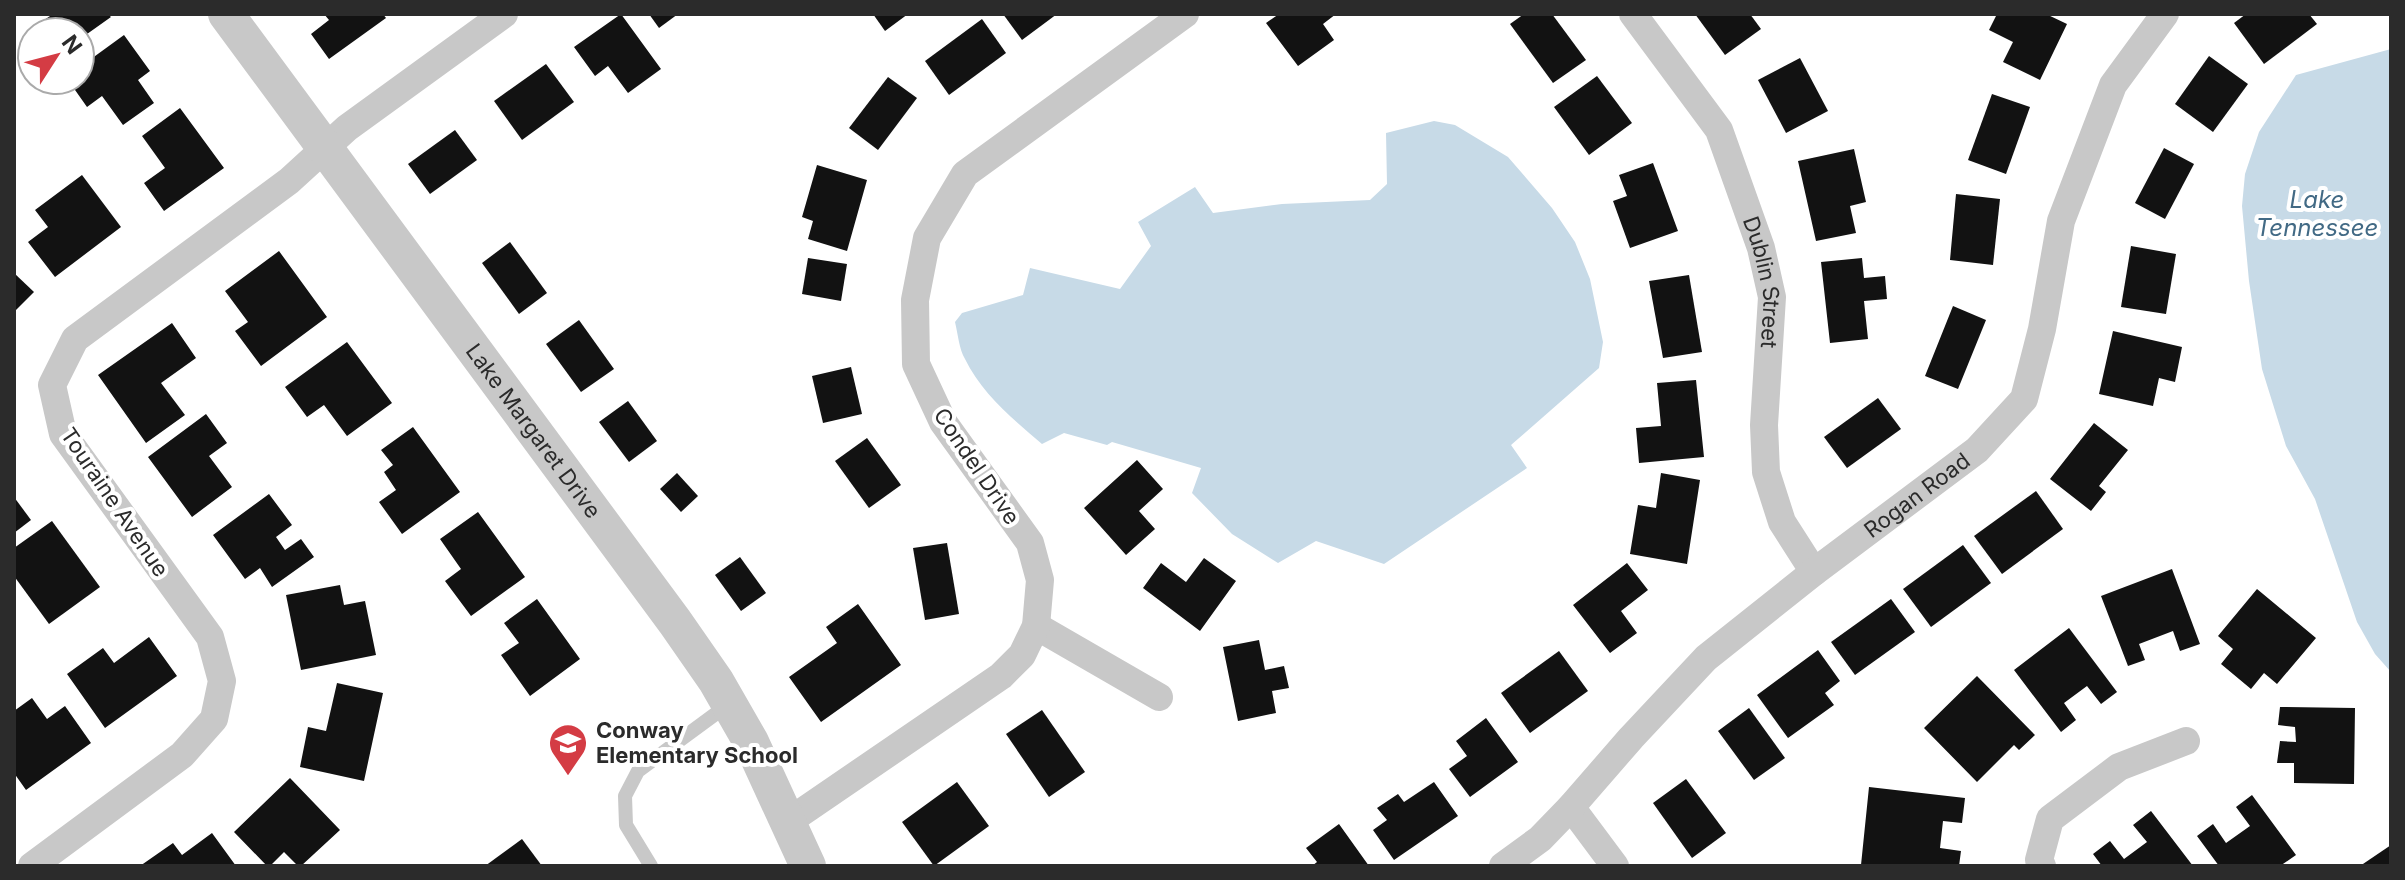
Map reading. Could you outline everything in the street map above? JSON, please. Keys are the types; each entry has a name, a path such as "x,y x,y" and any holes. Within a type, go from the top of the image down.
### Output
{"street":[{"name":"Lake Margaret Drive","path":"226,14 675,622 751,742 808,866"},
{"name":"Touraine Avenue","path":"32,866 182,755 214,719 222,681 210,637 63,434 52,385 75,339 289,181 347,128 504,14"},
{"name":"Condel Drive","path":"789,821 1001,676 1022,655 1036,626 1040,580 1030,543 943,422 916,364 915,300 927,238 965,174 1185,14"},
{"name":"Dublin Street","path":"1633,14 1719,130 1761,248 1772,297 1764,425 1766,472 1782,522 1814,572"},
{"name":"Rogan Road","path":"1503,866 1540,839 1706,658 1814,572 1977,450 2024,399 2042,329 2061,221 2113,85 2165,14"},
{"path":"1036,626 1159,697"},
{"path":"2042,866 2039,860 2050,819 2119,767 2186,741"},
{"path":"1571,807 1615,866"}],"lane":[{"path":"651,866 626,825 625,796 638,771 729,704"}],"water":[{"name":"Lake Tennessee","path":"2391,49 2391,672 2375,654 2357,622 2315,499 2286,446 2262,369 2242,206 2245,174 2259,132 2296,75"},
{"path":"1434,121 1455,125 1508,157 1552,208 1575,242 1590,279 1603,342 1599,368 1511,445 1527,468 1384,564 1316,541 1278,563 1232,534 1192,493 1201,468 1112,442 1107,445 1064,433 1042,444 989,395 963,355 955,322 962,313 1023,295 1030,268 1120,289 1151,246 1138,222 1195,187 1213,213 1282,204 1370,200 1387,184 1386,133"}],"building":[{"path":"108,14 111,17 96,28 96,16 50,16"},
{"path":"324,14 383,14 386,18 329,59 311,34 329,20"},
{"path":"621,14 661,69 628,93 608,66 595,76 574,47"},
{"path":"649,14 678,14 659,28"},
{"path":"873,14 908,14 885,31"},
{"path":"1003,14 1057,14 1022,40"},
{"path":"1279,14 1336,14 1323,24 1334,40 1298,66 1266,23"},
{"path":"1524,14 1552,14 1586,60 1553,83 1510,24"},
{"path":"1695,14 1750,14 1761,29 1725,55"},
{"path":"1997,14 2046,14 2067,24 2040,80 2003,62 2013,42 1989,30"},
{"path":"2246,14 2309,14 2317,24 2264,64 2234,23"},
{"path":"982,19 1006,53 949,95 925,61"},
{"path":"124,35 150,71 138,80 154,103 123,125 102,96 87,107 79,96 96,96 96,55"},
{"path":"2209,56 2248,84 2213,132 2175,104"},
{"path":"1800,58 1828,111 1786,133 1758,80"},
{"path":"546,64 574,102 522,140 494,101"},
{"path":"1597,76 1632,123 1589,155 1554,107"},
{"path":"888,77 917,98 878,150 849,128"},
{"path":"1992,94 2030,107 2006,174 1968,160"},
{"path":"180,108 224,168 164,211 144,183 165,168 142,136"},
{"path":"455,130 477,160 430,194 408,164"},
{"path":"2164,148 2194,164 2165,219 2135,203"},
{"path":"1854,149 1866,202 1850,206 1856,233 1816,241 1798,161"},
{"path":"1653,163 1678,231 1630,248 1613,201 1627,196 1619,175"},
{"path":"817,165 867,180 847,251 808,239 813,221 802,217"},
{"path":"82,175 121,227 55,277 28,242 48,227 35,210"},
{"path":"1956,194 2000,199 1993,265 1950,260"},
{"path":"510,242 547,293 519,314 482,263"},
{"path":"2131,246 2176,254 2166,314 2121,307"},
{"path":"279,251 327,317 261,366 235,331 248,322 225,291"},
{"path":"808,258 847,264 841,301 802,294"},
{"path":"1862,258 1864,278 1885,276 1887,299 1864,301 1868,339 1830,343 1821,262"},
{"path":"14,273 34,292 14,312"},
{"path":"1689,275 1702,352 1663,358 1649,281"},
{"path":"1953,306 1986,320 1958,389 1925,376"},
{"path":"579,320 614,369 581,392 546,344"},
{"path":"172,323 196,358 161,383 185,415 146,443 98,375"},
{"path":"2113,331 2182,347 2175,382 2159,378 2153,406 2099,394"},
{"path":"347,342 392,403 347,436 324,405 307,417 285,387"},
{"path":"851,367 862,414 823,423 812,376"},
{"path":"1696,380 1704,457 1639,463 1636,428 1661,426 1657,383"},
{"path":"1878,398 1901,429 1847,468 1824,437"},
{"path":"628,401 657,441 629,462 599,422"},
{"path":"206,414 227,443 209,456 232,487 192,517 148,457"},
{"path":"2094,423 2128,450 2099,486 2106,492 2091,511 2050,479"},
{"path":"413,427 460,492 402,534 379,502 396,490 384,472 393,465 381,450"},
{"path":"867,438 901,485 869,508 835,461"},
{"path":"1137,460 1163,489 1139,511 1155,529 1126,555 1084,508"},
{"path":"677,473 698,496 681,512 660,489"},
{"path":"1661,473 1700,480 1687,564 1630,554 1638,505 1656,508"},
{"path":"2036,491 2063,529 2002,574 1974,536"},
{"path":"269,494 292,525 276,537 285,550 301,539 314,557 272,587 260,568 245,579 213,535"},
{"path":"14,497 31,520 14,533"},
{"path":"478,512 525,577 471,616 445,581 461,569 440,539"},
{"path":"52,521 100,587 49,624 14,576 14,548"},
{"path":"947,543 959,614 925,620 913,548"},
{"path":"1963,545 1991,583 1931,627 1903,589"},
{"path":"740,557 766,593 741,611 715,575"},
{"path":"1204,558 1236,581 1200,631 1143,588 1161,563 1186,582"},
{"path":"1627,563 1648,590 1621,611 1637,633 1610,653 1573,605"},
{"path":"2172,569 2200,644 2180,651 2173,631 2139,644 2145,660 2128,666 2101,596"},
{"path":"340,585 344,605 365,601 376,655 301,670 286,595"},
{"path":"2257,589 2316,638 2277,684 2264,673 2251,689 2221,664 2233,649 2218,636"},
{"path":"537,599 580,659 530,696 501,655 519,643 504,623"},
{"path":"1891,599 1915,632 1855,675 1831,642"},
{"path":"858,604 901,665 821,722 789,677 837,643 826,627"},
{"path":"2069,628 2117,692 2101,704 2087,686 2064,703 2076,720 2061,732 2014,670"},
{"path":"149,637 177,676 105,728 67,674 103,648 114,663"},
{"path":"1259,640 1265,670 1284,666 1289,688 1272,691 1276,713 1238,721 1223,647"},
{"path":"1818,650 1840,681 1825,693 1834,705 1788,738 1757,695"},
{"path":"1559,651 1588,691 1530,733 1501,693"},
{"path":"1977,676 2035,735 2019,750 2014,745 1977,782 1924,728"},
{"path":"337,683 383,693 364,781 300,767 308,727 326,731"},
{"path":"32,698 47,719 65,706 91,743 26,790 14,773 14,711"},
{"path":"2280,707 2355,708 2354,784 2294,783 2294,763 2277,763 2280,741 2296,742 2295,727 2278,725"},
{"path":"1749,708 1785,758 1754,780 1718,731"},
{"path":"1042,710 1085,772 1049,797 1006,734"},
{"path":"1486,718 1518,762 1470,797 1449,769 1467,756 1456,741"},
{"path":"290,778 340,830 301,866 284,852 267,866 234,832"},
{"path":"1686,779 1726,833 1692,858 1653,803"},
{"path":"957,782 989,826 934,866 902,822"},
{"path":"1434,782 1458,816 1394,860 1373,830 1387,820 1377,808 1398,794 1404,802"},
{"path":"1869,787 1965,798 1962,823 1943,821 1940,848 1961,851 1959,866 1861,865"},
{"path":"2252,795 2296,855 2280,866 2219,866 2197,836 2213,824 2226,843 2250,826 2236,807"},
{"path":"2151,811 2193,866 2102,866 2093,854 2110,841 2124,859 2147,842 2133,825"},
{"path":"1339,824 1369,866 1312,866 1317,862 1306,848"},
{"path":"212,833 236,866 140,866 173,843 182,855"},
{"path":"522,839 542,866 485,866"},
{"path":"2391,845 2391,866 2360,866"}],"place":[{"name":"Conway Elementary School","path":"568,777"}]}
